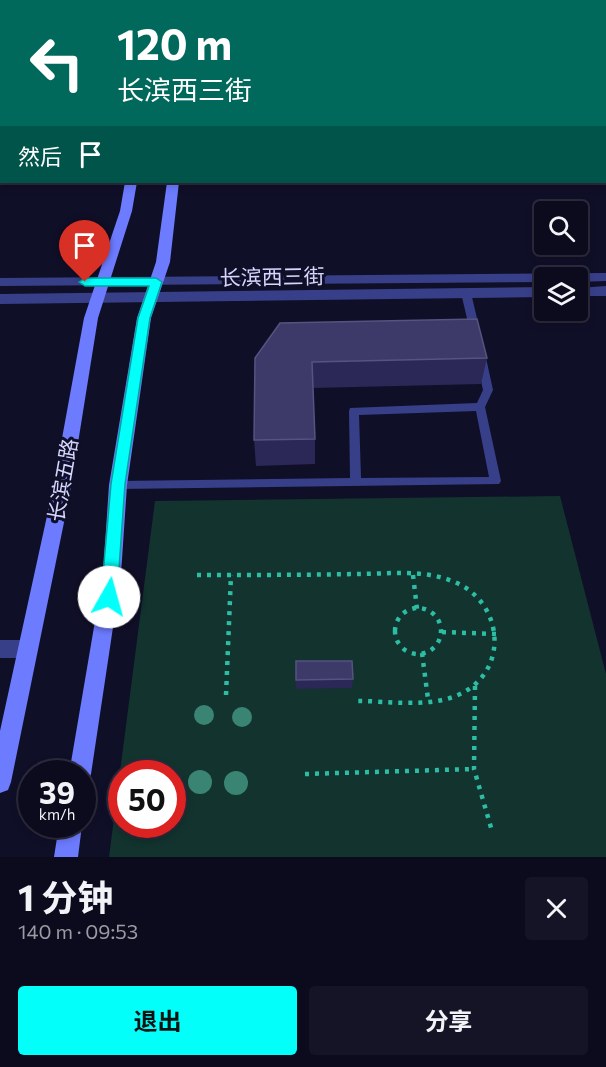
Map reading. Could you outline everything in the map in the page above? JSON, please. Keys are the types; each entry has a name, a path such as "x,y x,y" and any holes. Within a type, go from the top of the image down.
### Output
{"main road":[{"name":"长滨五路","path":"0,782 68,453 91,318 126,211 131,183"},
{"path":"82,760 112,574 118,484 144,318 163,262 173,183"},
{"path":"66,857 69,838"}],"street":[{"name":"长滨西三街","path":"588,277 606,277"},
{"name":"长滨西三街","path":"0,299 98,299 153,290 534,278"},
{"name":"长滨西三街","path":"0,282 104,282 153,290 534,292"},
{"path":"588,292 606,291"},
{"path":"0,649 28,649"}],"lane":[{"path":"118,484 495,481 480,406 488,390 466,293"},
{"path":"356,482 354,411 480,406"}],"path":[{"path":"413,574 417,609"},
{"path":"196,575 413,574 442,578 461,585 478,598 490,615 496,634 496,653 489,671 475,686 456,696 358,701"},
{"path":"226,696 231,575"},
{"path":"417,609 431,614 441,625 442,632 439,643 429,652 422,653 407,649 396,638 394,631 398,618 403,613 417,609"},
{"path":"442,632 496,634"},
{"path":"422,653 428,699"},
{"path":"475,686 474,769 492,831"},
{"path":"305,774 474,769"}],"green space":[{"path":"560,496 606,674 606,857 109,857 111,838 186,838 186,760 122,760 155,501"}],"building":[{"path":"477,319 487,358 312,362 315,439 254,440 255,358 280,323"},
{"path":"296,661 352,661 353,679 296,680"}],"route":[{"path":"85,282 156,282 144,318 118,484 109,597"}]}
